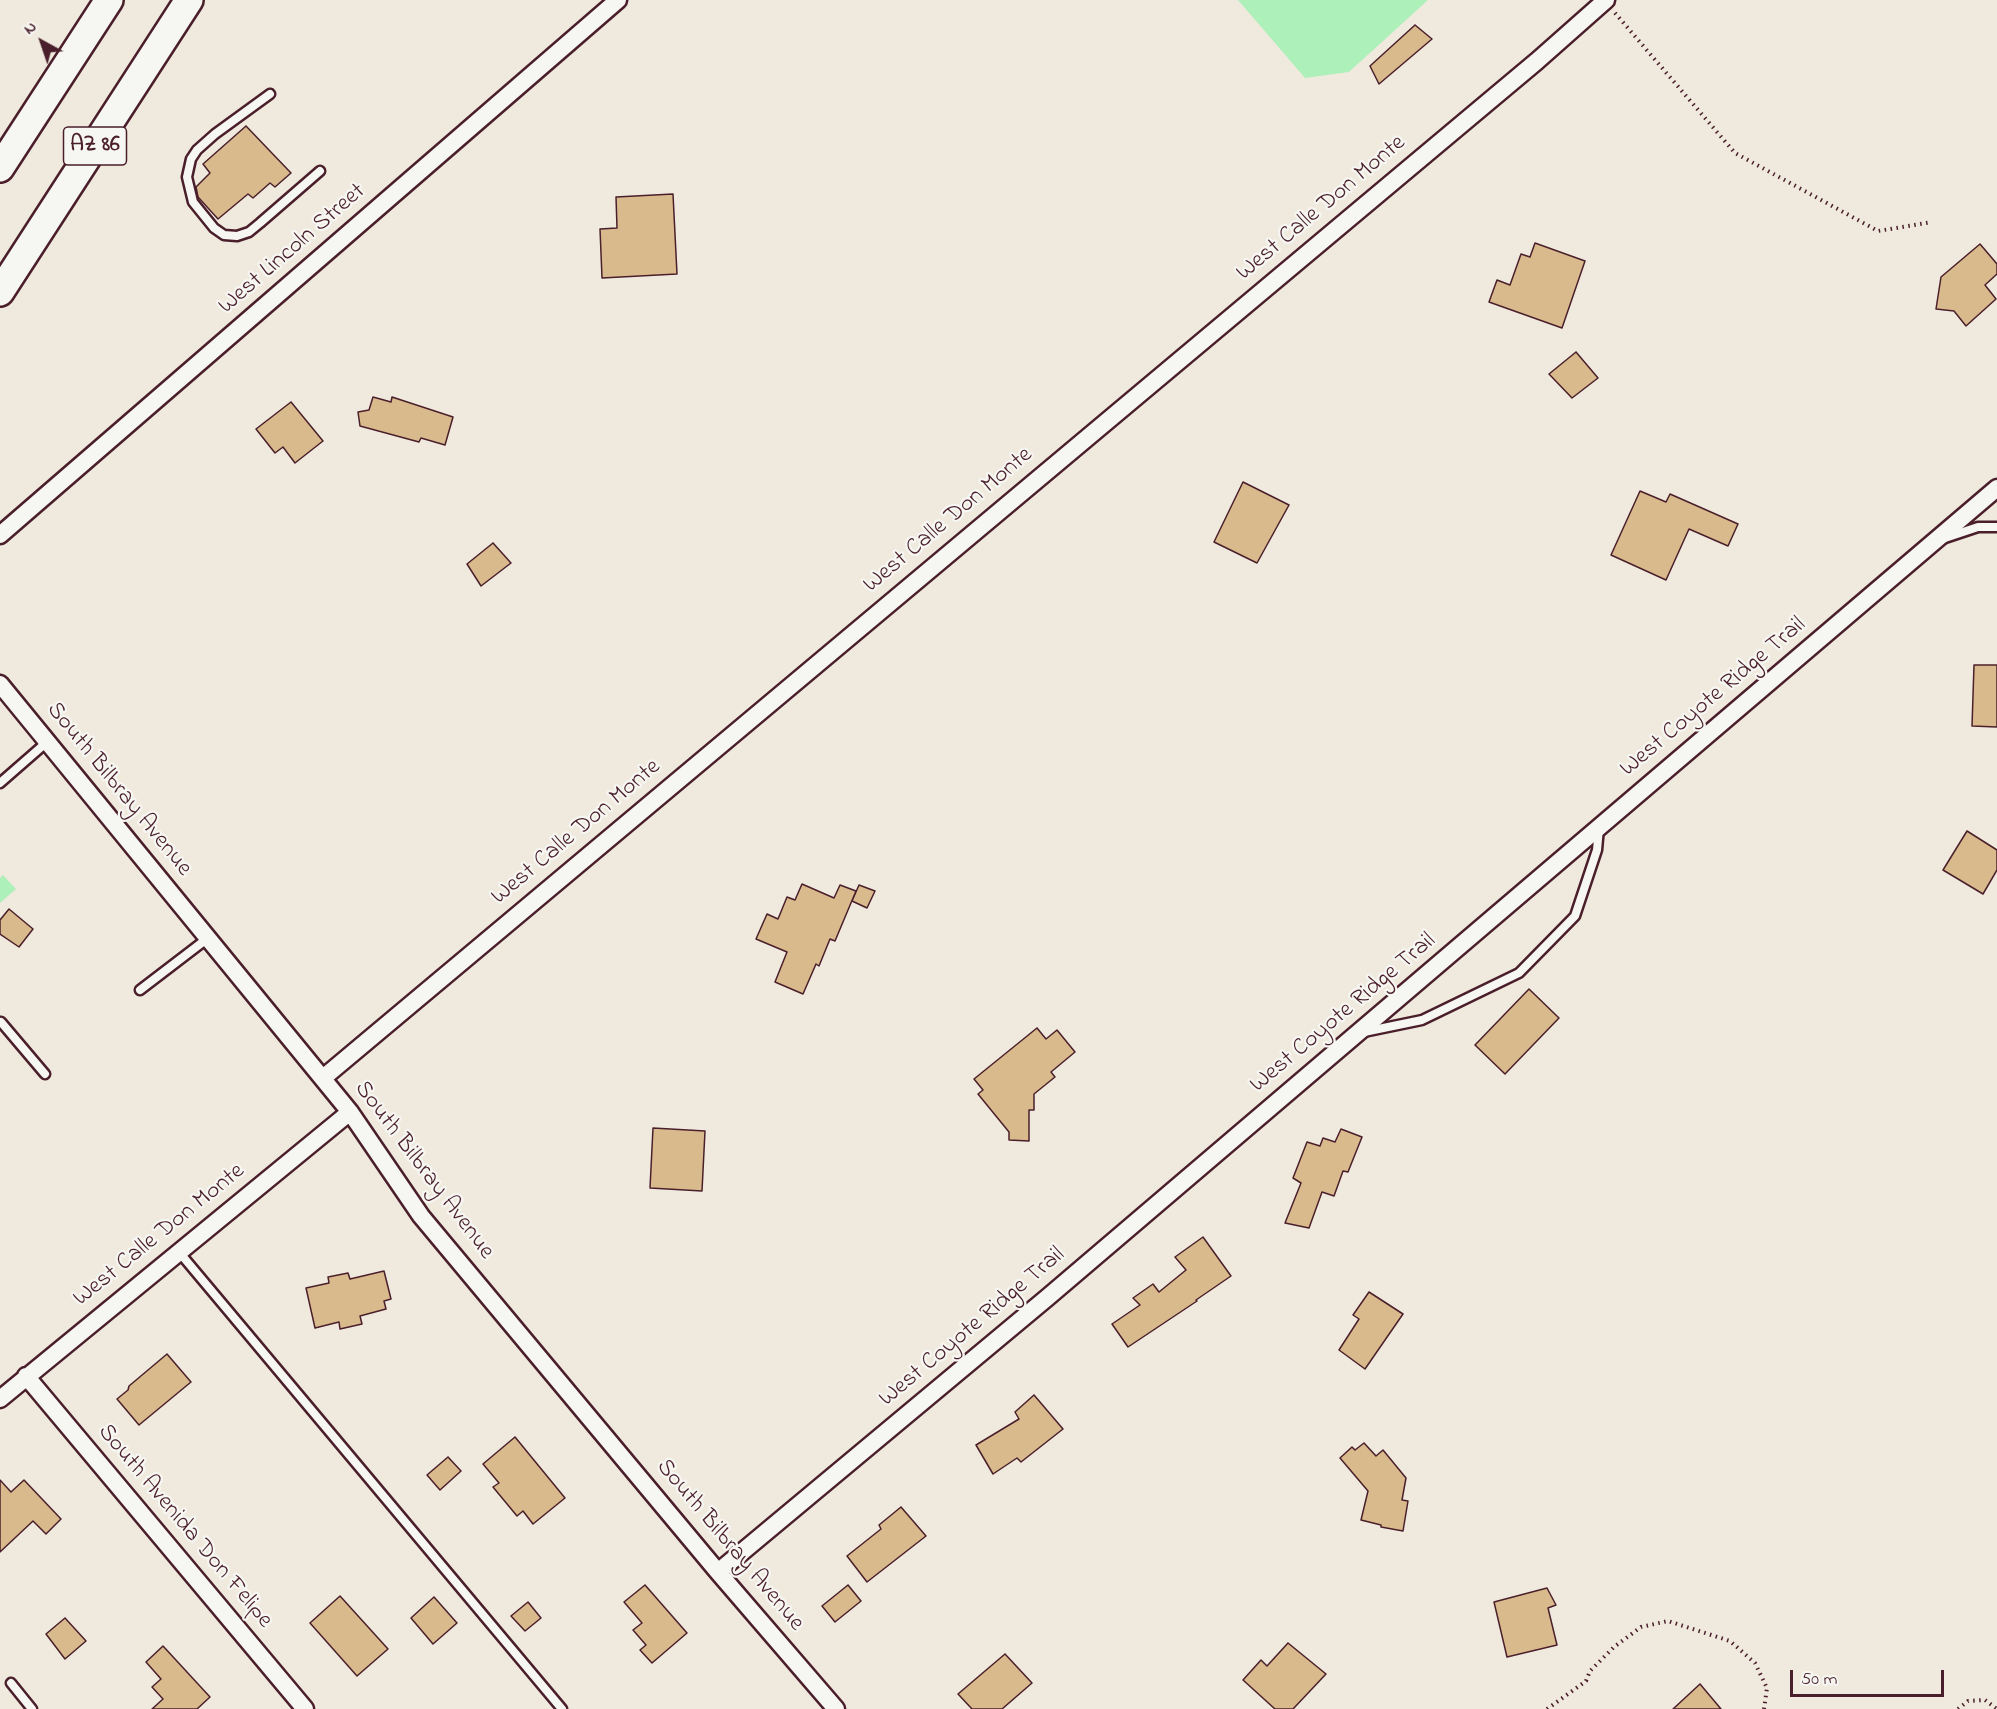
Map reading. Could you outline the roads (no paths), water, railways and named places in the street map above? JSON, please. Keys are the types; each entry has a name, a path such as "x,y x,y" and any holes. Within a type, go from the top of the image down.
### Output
{"main road":[{"name":"AZ 86","path":"0,168 109,0"},
{"name":"AZ 86","path":"0,292 189,0"}],"street":[{"name":"West Lincoln Street","path":"0,535 618,0"},
{"name":"West Calle Don Monte","path":"323,1078 1537,61 1606,0"},
{"name":"West Coyote Ridge Trail","path":"718,1572 1048,1297 1997,488"},
{"name":"South Bilbray Avenue","path":"0,684 350,1112 421,1216 718,1572 836,1709"},
{"name":"West Calle Don Monte","path":"0,1398 350,1112"},
{"name":"South Avenida Don Felipe","path":"26,1376 305,1709"}],"lane":[{"path":"270,94 214,134 197,150 191,159 187,177 193,202 214,228 224,235 237,236 249,232 261,223 320,171"},
{"path":"1936,541 1978,528 1997,527"},
{"path":"0,783 47,742"},
{"path":"1358,1033 1422,1020 1519,973 1575,916 1597,850 1599,827"},
{"path":"140,990 208,938"},
{"path":"1,1022 45,1074"},
{"path":"179,1252 562,1709"},
{"path":"11,1683 32,1709"}]}
